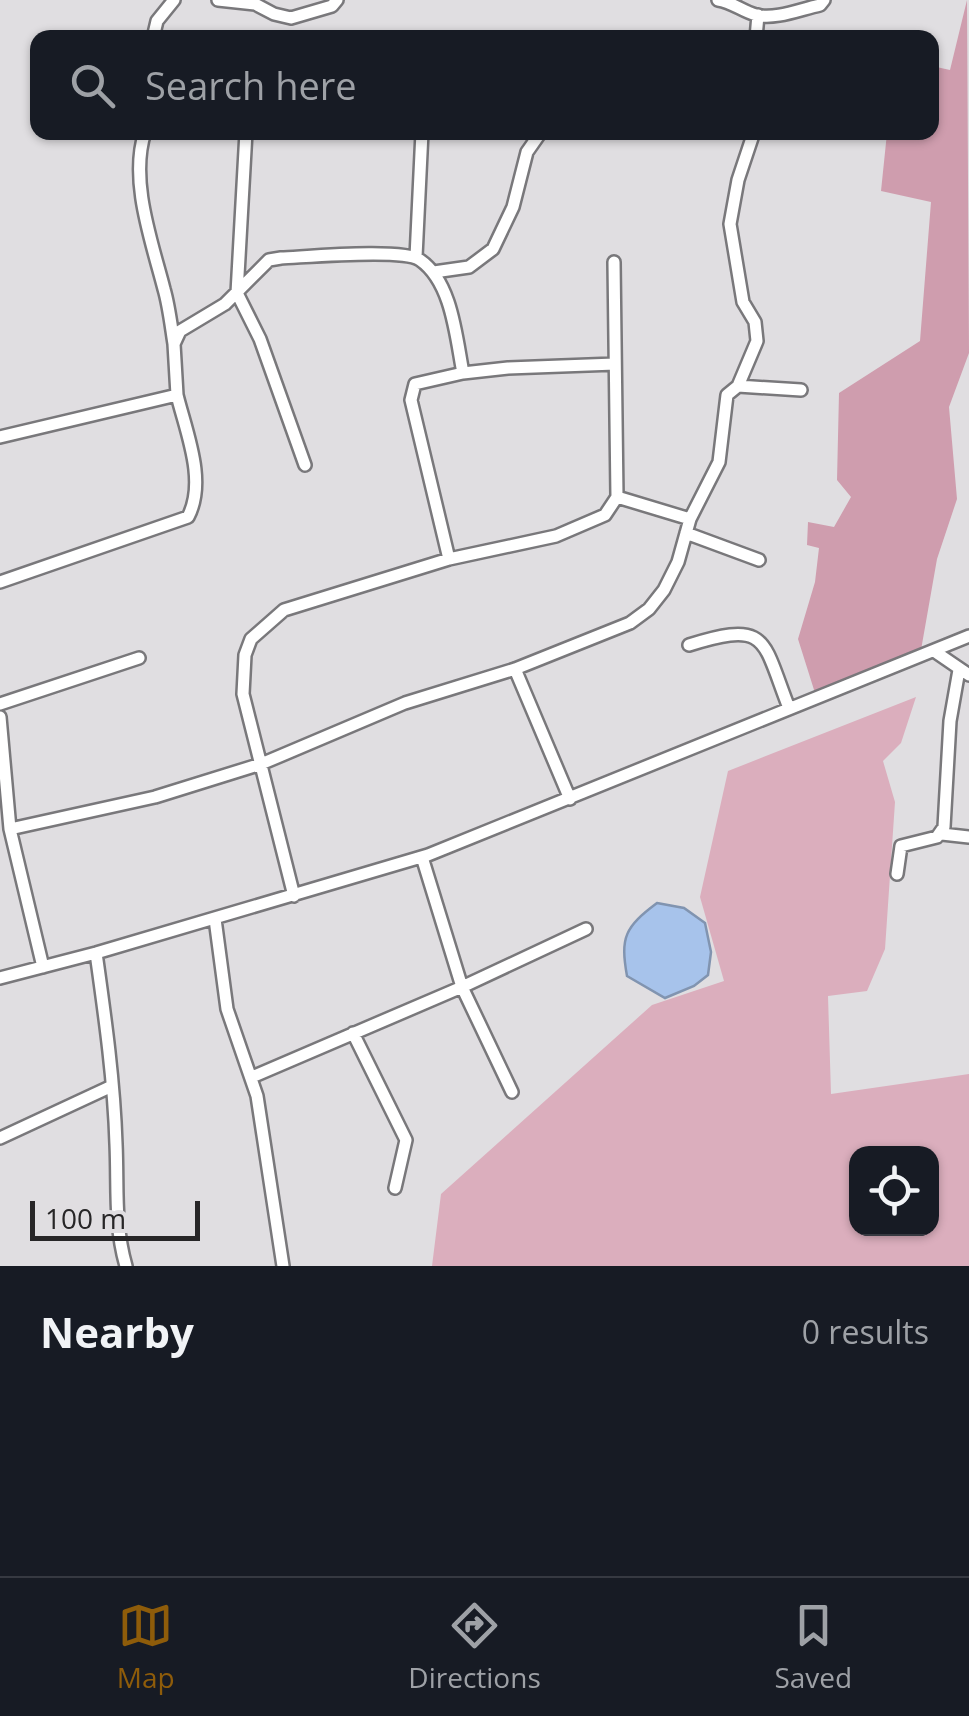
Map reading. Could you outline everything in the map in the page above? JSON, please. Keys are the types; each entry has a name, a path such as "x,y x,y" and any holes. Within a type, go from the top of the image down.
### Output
{"street":[{"path":"155,30 157,21 174,0"},
{"path":"218,0 255,4 291,18 332,6 337,0"},
{"path":"718,0 758,15 781,14 820,5 824,0"},
{"path":"757,30 758,15"},
{"path":"0,582 188,517 196,494 192,457 177,396 174,344 164,288 150,246 140,159 144,140"},
{"path":"246,140 237,293 260,339 305,464"},
{"path":"416,256 422,140"},
{"path":"434,272 470,267 493,249 512,206 527,152 535,140"},
{"path":"10,829 154,796 260,764 404,703 515,669 630,623 649,609 678,562 690,519 718,462 727,395 738,386 757,342 754,322 743,302 730,224 738,180 751,140"},
{"path":"174,344 180,332 237,293 269,260 416,256 434,272 446,298 463,374"},
{"path":"294,896 243,694 251,639 284,610 450,559 556,536 605,515 617,497 614,262"},
{"path":"450,559 411,400 415,384 508,368 615,364"},
{"path":"738,386 801,390"},
{"path":"0,436 177,396"},
{"path":"617,497 690,519"},
{"path":"686,533 759,560"},
{"path":"689,645 728,633 756,637 766,648 789,708"},
{"path":"0,978 96,954 422,857 969,636"},
{"path":"934,651 964,673 950,721 942,834"},
{"path":"0,704 139,658"},
{"path":"515,669 570,799"},
{"path":"0,718 10,829 43,968"},
{"path":"897,874 901,846 942,834 969,837"},
{"path":"422,857 462,987 512,1092"},
{"path":"215,919 227,1010 252,1077 283,1266"},
{"path":"252,1077 586,929"},
{"path":"96,954 117,1147 116,1221 126,1266"},
{"path":"354,1033 406,1140 394,1188"},
{"path":"0,1138 112,1086"}],"shaded area":[{"path":"967,0 969,353 949,407 957,499 937,559 921,650 815,693 798,639 815,582 819,548 807,545 808,522 834,527 851,497 837,480 839,393 920,341 931,202 881,191 886,140 939,140 939,68 950,70"},
{"path":"916,697 901,743 883,761 895,802 885,949 867,991 828,996 831,1094 969,1074 969,1266 432,1266 441,1194 652,1005 724,981 700,897 728,771"}],"water":[{"path":"657,903 684,908 705,923 711,952 708,975 694,986 665,998 627,976 625,963 627,934"}]}
